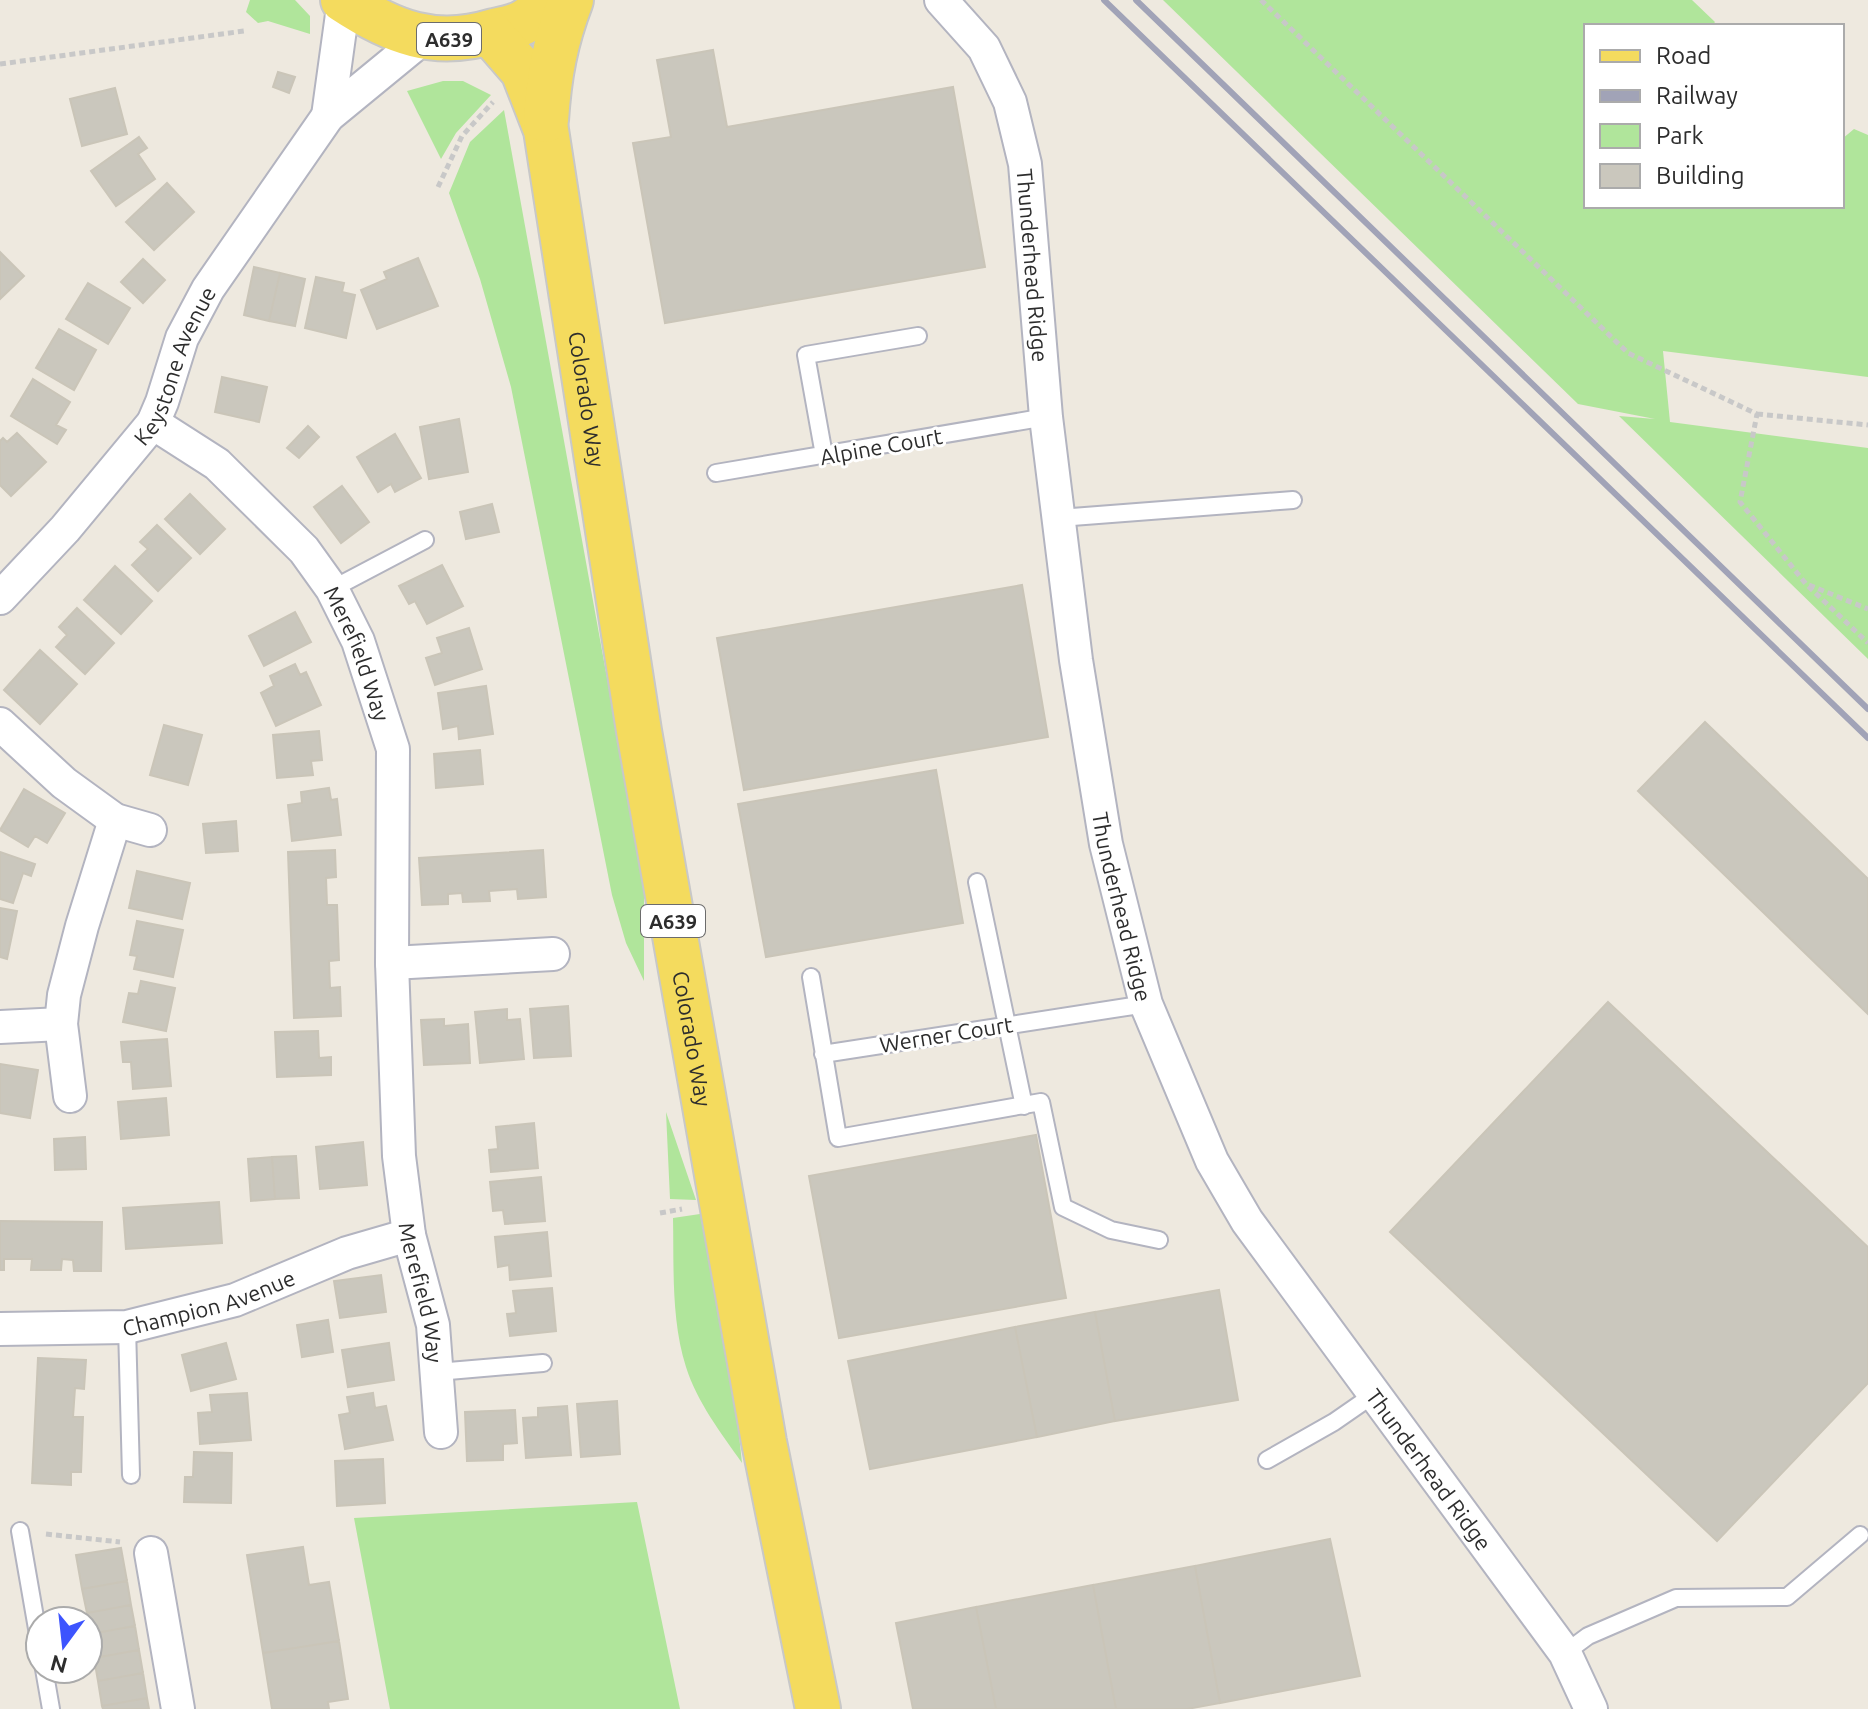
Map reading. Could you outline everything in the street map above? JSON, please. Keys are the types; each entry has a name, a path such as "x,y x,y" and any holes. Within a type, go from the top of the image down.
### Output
{"main road":[{"name":"A639","path":"344,0 383,26 423,38 470,39 522,23 554,0"},
{"name":"Colorado Way","path":"571,0 558,35 549,74 546,130 639,731 764,1442 818,1709"},
{"name":"Colorado Way","path":"490,33 523,71 546,130"}],"street":[{"name":"Keystone Avenue","path":"328,116 344,0"},
{"name":"Thunderhead Ridge","path":"941,0 984,48 1010,102 1025,164 1046,417 1076,660 1106,844 1146,1004 1212,1161 1240,1209 1373,1395 1565,1653 1591,1709"},
{"name":"Keystone Avenue","path":"0,598 65,529 153,423 182,338 208,289 328,116 423,38"},
{"name":"Merefield Way","path":"153,423 217,464 304,550 332,589 358,641 393,749 392,963 399,1156 409,1235 433,1325 441,1432"},
{"path":"0,724 64,783 115,820 150,830"},
{"path":"70,1096 61,1024 64,995 115,820"},
{"path":"392,963 553,954"},
{"path":"0,1027 61,1024"},
{"name":"Champion Avenue","path":"0,1329 127,1327 235,1300 347,1253 409,1235"},
{"path":"151,1553 178,1709"}],"lane":[{"path":"824,455 806,355 918,336"},
{"name":"Alpine Court","path":"716,473 1046,417"},
{"path":"1059,518 1293,500"},
{"path":"332,589 425,540"},
{"path":"977,882 1024,1106"},
{"path":"811,977 838,1138 1041,1102 1063,1207 1111,1230 1159,1240"},
{"name":"Werner Court","path":"823,1054 1146,1004"},
{"path":"127,1327 131,1475"},
{"path":"437,1372 543,1363"},
{"path":"1267,1460 1334,1422 1373,1395"},
{"path":"20,1531 33,1605"},
{"path":"1565,1653 1588,1636 1676,1598 1787,1597 1860,1535"},
{"path":"47,1685 51,1709"}],"path":[{"path":"1261,0 1628,353 1757,414 1868,425"},
{"path":"0,64 244,31"},
{"path":"438,187 462,136 523,71"},
{"path":"1757,414 1740,502 1806,584 1868,643"},
{"path":"1806,584 1868,609"},
{"path":"20,1531 128,1543 151,1553"}],"green space":[{"path":"250,0 295,0 310,16 310,34 268,21 258,23 246,12"},
{"path":"1163,0 1692,0 1715,22 1714,24 1584,24 1584,208 1844,208 1844,137 1854,129 1868,135 1868,377 1663,351 1670,422 1868,448 1868,659 1619,416 1655,419 1578,404"},
{"path":"443,81 463,81 491,95 456,133 441,159 407,91"},
{"path":"504,110 644,882 644,981 626,943 612,895 511,387 480,279 449,193 470,142"},
{"path":"666,1112 696,1200 670,1199"},
{"path":"700,1214 735,1397 742,1463 696,1393 681,1349 674,1293 673,1218"},
{"path":"637,1502 680,1709 390,1709 354,1518"}],"building":[{"path":"713,50 727,127 953,87 985,267 665,323 633,143 671,137 657,60"},
{"path":"278,72 295,77 289,93 273,87"},
{"path":"115,88 127,134 82,146 70,99"},
{"path":"139,137 147,148 138,154 155,179 116,206 91,171"},
{"path":"167,183 194,212 154,250 126,222"},
{"path":"0,252 24,276 0,299"},
{"path":"418,258 438,306 377,329 361,290 387,279 384,272"},
{"path":"143,259 165,280 143,303 121,282"},
{"path":"254,267 280,273 269,321 244,315"},
{"path":"280,273 305,279 295,326 269,321"},
{"path":"316,277 344,283 342,292 355,295 346,338 305,328"},
{"path":"88,283 130,308 108,344 66,319"},
{"path":"59,329 96,350 74,390 36,368"},
{"path":"222,377 267,387 259,422 215,412"},
{"path":"33,379 70,402 56,425 66,430 57,444 11,416"},
{"path":"459,419 468,472 429,479 420,427"},
{"path":"308,426 319,437 299,458 287,448"},
{"path":"17,433 46,462 11,496 0,485 0,441 3,438 7,442"},
{"path":"395,434 421,478 395,492 391,484 378,492 357,457"},
{"path":"342,486 369,522 341,543 314,507"},
{"path":"190,494 225,529 200,554 165,519"},
{"path":"492,504 499,532 466,539 460,512"},
{"path":"157,525 191,558 158,591 132,565 148,549 140,542"},
{"path":"442,565 463,606 427,624 415,601 409,604 399,586"},
{"path":"115,566 152,601 121,634 84,600"},
{"path":"1022,585 1048,737 744,790 717,638"},
{"path":"77,608 114,643 85,674 56,647 67,635 59,627"},
{"path":"295,612 311,642 264,666 249,636"},
{"path":"469,628 482,669 435,685 426,658 442,653 437,638"},
{"path":"40,650 77,684 40,724 4,690"},
{"path":"295,664 300,675 306,672 321,705 276,726 261,693 274,686 270,676"},
{"path":"486,686 493,734 459,739 458,726 443,729 438,693"},
{"path":"1705,722 1868,879 1868,1014 1638,791"},
{"path":"164,725 202,735 188,785 150,775"},
{"path":"319,731 322,760 311,761 313,775 277,778 273,735"},
{"path":"480,750 483,784 436,788 434,754"},
{"path":"936,770 963,923 766,957 738,804"},
{"path":"329,788 331,800 337,799 341,835 292,841 288,805 302,803 301,792"},
{"path":"24,789 65,813 47,843 35,836 28,847 0,830"},
{"path":"236,821 238,851 206,853 203,824"},
{"path":"335,850 336,877 326,878 327,905 337,905 339,960 329,961 330,988 340,987 341,1016 294,1018 288,852"},
{"path":"543,850 546,897 518,899 517,889 489,891 490,901 463,902 462,893 448,894 448,904 422,905 419,858"},
{"path":"0,852 35,864 31,876 23,873 13,903 0,899"},
{"path":"137,871 190,883 182,919 129,908"},
{"path":"0,908 17,911 7,959 0,957"},
{"path":"137,921 183,930 173,977 134,969 137,956 130,955"},
{"path":"141,981 175,988 166,1031 123,1022 129,993 138,994"},
{"path":"1608,1002 1868,1247 1868,1383 1717,1541 1390,1232"},
{"path":"568,1006 571,1056 534,1058 530,1009"},
{"path":"507,1009 507,1020 520,1019 524,1059 480,1063 475,1012"},
{"path":"444,1019 444,1026 468,1024 470,1063 424,1065 421,1020"},
{"path":"318,1031 319,1058 331,1057 331,1075 277,1077 275,1032"},
{"path":"167,1039 171,1086 133,1089 131,1062 123,1062 121,1042"},
{"path":"0,1064 38,1070 30,1118 0,1113"},
{"path":"166,1098 169,1135 121,1139 118,1102"},
{"path":"534,1123 538,1168 491,1172 489,1150 498,1149 496,1127"},
{"path":"1036,1135 1066,1298 839,1338 809,1176"},
{"path":"85,1137 86,1169 55,1170 54,1139"},
{"path":"363,1142 367,1185 320,1189 316,1147"},
{"path":"296,1156 299,1198 275,1199 272,1157"},
{"path":"272,1157 275,1199 251,1201 248,1159"},
{"path":"541,1177 545,1221 505,1224 503,1210 493,1211 490,1182"},
{"path":"219,1202 222,1243 126,1249 123,1208"},
{"path":"0,1221 102,1222 101,1271 74,1271 73,1260 62,1259 61,1270 31,1270 32,1259 4,1259 4,1270 0,1270"},
{"path":"547,1232 551,1276 510,1280 509,1265 498,1267 495,1237"},
{"path":"381,1275 386,1312 340,1318 334,1281"},
{"path":"552,1288 556,1331 510,1336 507,1314 516,1313 513,1291"},
{"path":"1219,1290 1238,1400 1115,1421 1095,1312"},
{"path":"1095,1312 1115,1421 1037,1437 1015,1327"},
{"path":"328,1320 333,1352 302,1357 297,1325"},
{"path":"1015,1327 1037,1437 870,1469 848,1361"},
{"path":"226,1343 236,1379 191,1391 182,1355"},
{"path":"389,1343 394,1380 348,1387 342,1350"},
{"path":"38,1358 86,1360 84,1389 75,1388 73,1417 83,1417 81,1472 71,1472 71,1485 32,1483"},
{"path":"247,1393 251,1440 200,1444 198,1413 212,1412 210,1395"},
{"path":"373,1393 375,1408 386,1406 393,1440 345,1449 339,1415 350,1413 347,1397"},
{"path":"617,1401 620,1454 581,1457 577,1404"},
{"path":"567,1406 571,1455 526,1458 523,1418 538,1417 538,1408"},
{"path":"515,1410 517,1443 503,1444 503,1460 467,1461 465,1412"},
{"path":"194,1452 232,1453 231,1503 184,1502 185,1477 193,1477"},
{"path":"383,1459 385,1503 337,1506 335,1461"},
{"path":"1330,1539 1360,1676 1220,1703 1195,1566"},
{"path":"303,1547 309,1585 329,1582 339,1641 263,1653 247,1555"},
{"path":"121,1548 127,1581 82,1589 76,1555"},
{"path":"1195,1566 1220,1703 1187,1709 1116,1709 1093,1585"},
{"path":"127,1581 131,1605 104,1610 104,1605 85,1605 82,1589"},
{"path":"1093,1585 1116,1709 996,1709 976,1607"},
{"path":"131,1605 135,1626 104,1632 104,1610"},
{"path":"976,1607 996,1709 913,1709 896,1623"},
{"path":"135,1626 139,1650 104,1656 104,1632"},
{"path":"339,1641 348,1699 328,1702 329,1709 272,1709 263,1653"},
{"path":"139,1650 143,1673 104,1680 104,1656"},
{"path":"143,1673 147,1698 102,1706 99,1685 104,1685 104,1680"},
{"path":"147,1698 149,1709 103,1709 102,1706"}],"railway":[{"path":"1104,0 1868,738"},
{"path":"1136,0 1868,709"}]}
